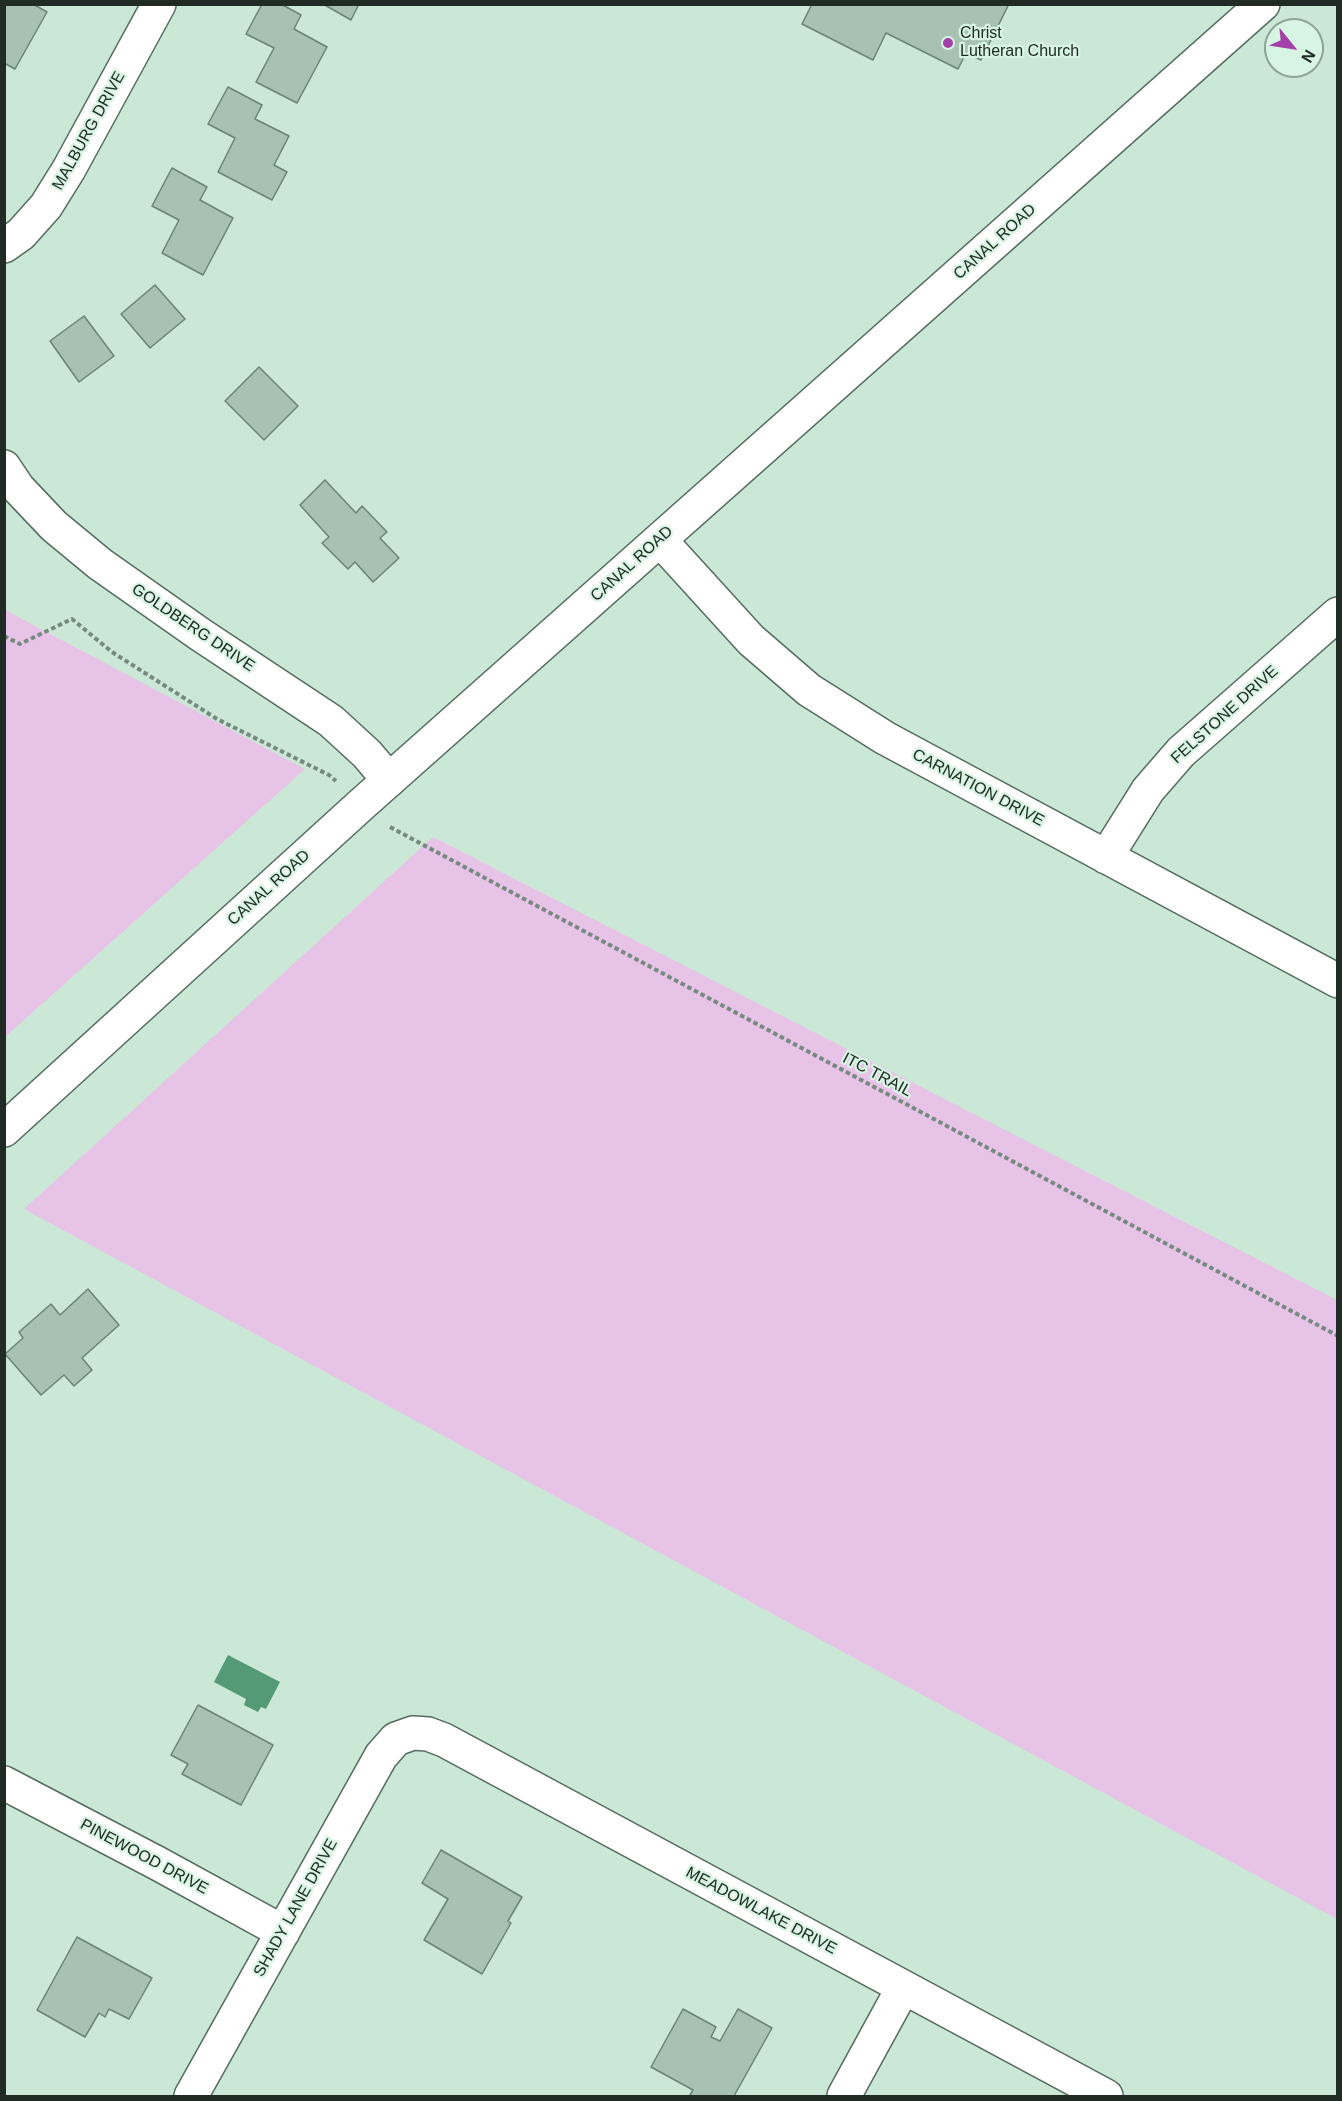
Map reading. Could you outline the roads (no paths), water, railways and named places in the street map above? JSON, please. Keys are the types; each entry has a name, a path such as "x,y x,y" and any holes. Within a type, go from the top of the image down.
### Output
{"street":[{"name":"MALBURG DRIVE","path":"4,246 21,234 46,206 69,170 159,4"},
{"name":"CANAL ROAD","path":"4,1130 388,780 1263,4"},
{"name":"GOLDBERG DRIVE","path":"4,467 18,488 54,525 100,564 201,635 331,721 350,736 388,780"},
{"name":"CARNATION DRIVE","path":"660,540 751,640 809,690 885,738 1338,981"},
{"name":"FELSTONE DRIVE","path":"1106,857 1148,790 1181,752 1338,614"},
{"name":"SHADY LANE DRIVE","path":"191,2097 381,1755 396,1739 413,1732"},
{"name":"MEADOWLAKE DRIVE","path":"413,1732 428,1734 444,1740 1106,2097"},
{"name":"PINEWOOD DRIVE","path":"4,1783 283,1932"},
{"path":"844,2097 903,1988"}],"place":[{"name":"Christ Lutheran Church","path":"948,43"}]}
